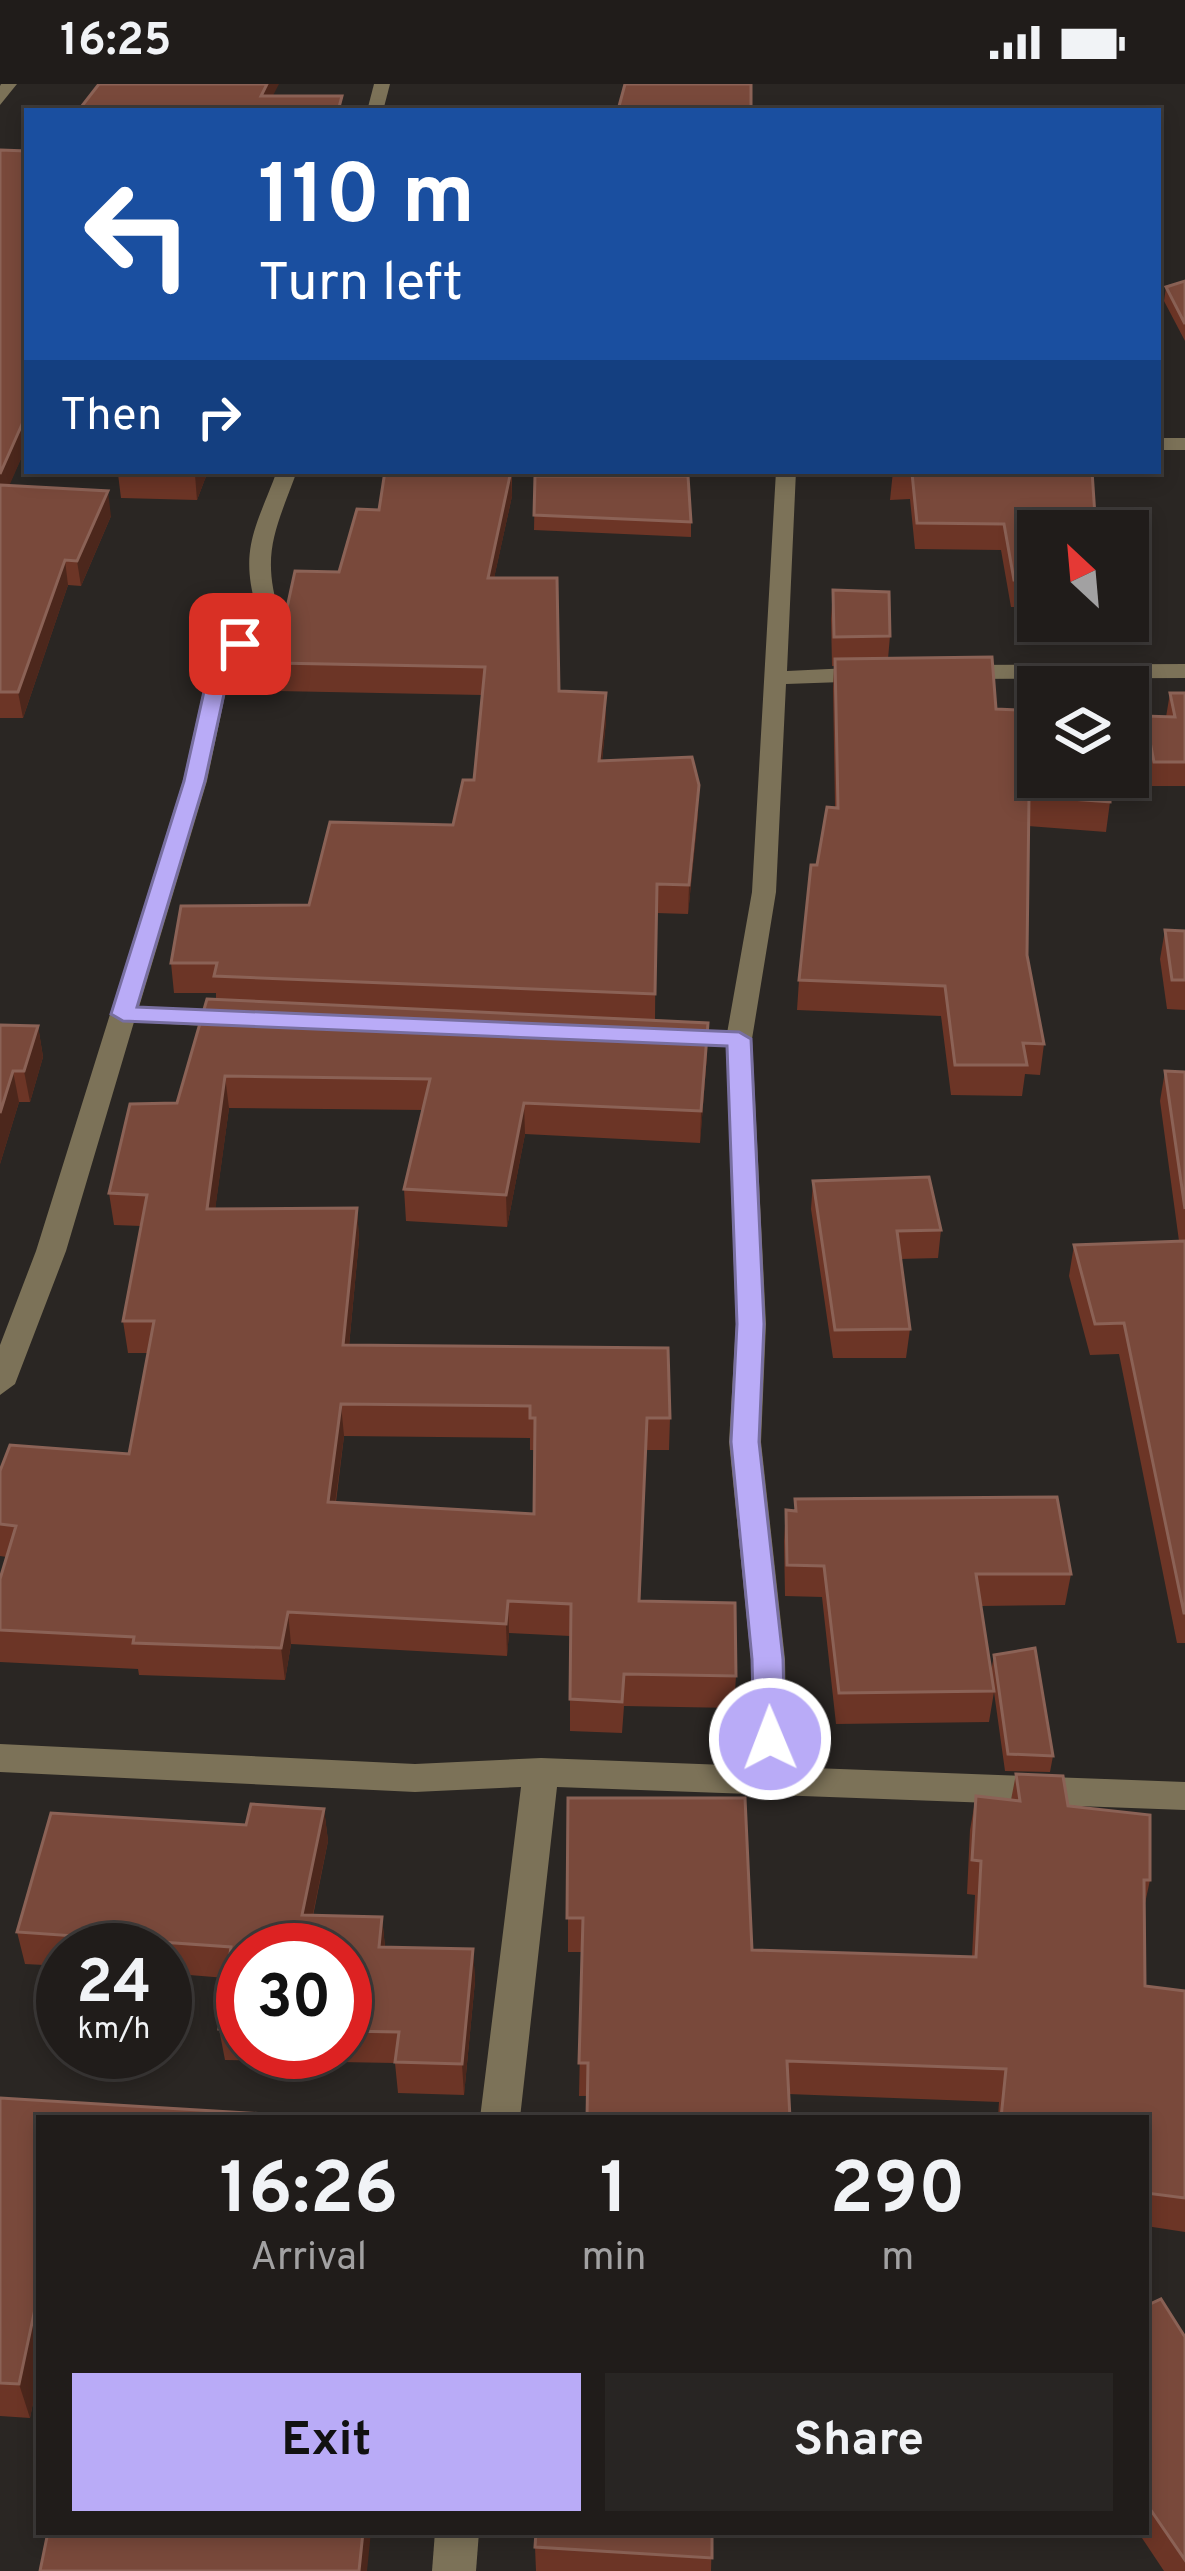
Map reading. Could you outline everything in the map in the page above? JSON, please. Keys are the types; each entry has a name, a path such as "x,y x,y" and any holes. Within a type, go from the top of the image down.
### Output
{"street":[{"path":"0,100 9,84"},
{"path":"0,1384 52,1252 195,781 221,660 270,618 257,578 257,548 285,474"},
{"path":"770,1779 768,1659 745,1442 751,1324 727,1039 764,892 786,474"},
{"path":"776,677 1185,671"},
{"path":"123,1014 266,1022"},
{"path":"0,1758 415,1778 541,1772 1185,1796"},
{"path":"500,2115 541,1772"},
{"path":"454,2571 457,2535"}],"building":[{"path":"99,84 267,84 261,96 342,96 339,108 80,108"},
{"path":"625,84 751,84 751,108 619,108"},
{"path":"0,150 24,151 24,420 0,474"},
{"path":"1185,281 1185,324 1166,287"},
{"path":"385,474 510,474 488,578 557,578 559,691 606,693 599,761 692,757 699,785 689,885 657,884 655,994 214,976 217,963 171,963 181,906 309,905 330,822 453,825 463,780 474,780 485,667 275,663 295,571 339,572 357,509 379,510"},
{"path":"912,474 1092,474 1095,510 1017,510 1017,580 1004,524 917,523"},
{"path":"535,476 688,476 691,522 534,515"},
{"path":"0,485 108,491 77,561 65,560 18,692 0,692"},
{"path":"833,590 889,592 890,636 834,637"},
{"path":"992,657 996,709 1017,710 1017,798 1029,798 1027,955 1044,1044 1023,1043 1027,1065 955,1065 945,986 799,980 811,865 817,865 827,807 838,808 835,659"},
{"path":"1170,693 1185,693 1185,762 1154,762 1149,716 1175,717"},
{"path":"1056,798 1110,798 1110,802"},
{"path":"1165,930 1185,931 1185,980 1172,980"},
{"path":"207,999 708,1023 701,1111 524,1103 506,1195 404,1189 430,1079 225,1076 207,1209 357,1208 343,1345 668,1348 670,1418 647,1418 639,1601 735,1603 736,1676 624,1674 622,1702 570,1699 571,1604 508,1601 506,1624 288,1612 281,1648 133,1643 134,1637 0,1630 0,1579 16,1526 0,1524 0,1471 10,1445 129,1454 154,1321 123,1321 147,1195 109,1193 130,1104 177,1103","holes":["341,1404 530,1406 530,1418 535,1418 534,1514 328,1502"]},
{"path":"0,1025 38,1026 24,1071 13,1071 0,1113"},
{"path":"1165,1071 1185,1072 1185,1209"},
{"path":"929,1177 941,1230 897,1231 910,1329 835,1330 813,1181"},
{"path":"1185,1241 1184,1613 1124,1323 1095,1324 1074,1245"},
{"path":"1057,1497 1071,1574 976,1574 994,1691 839,1693 824,1566 787,1565 786,1510 796,1511 795,1499"},
{"path":"1035,1648 1053,1756 1008,1754 994,1655"},
{"path":"1016,1774 1063,1776 1068,1806 1150,1815 1150,1880 1144,1880 1145,1986 1185,1991 1185,2198 1149,2193 1149,2115 1001,2115 1006,2069 787,2061 790,2115 587,2115 588,2063 579,2063 583,1918 567,1918 568,1798 745,1798 752,1950 976,1957 981,1861 972,1860 976,1796 1020,1801"},
{"path":"251,1804 324,1809 302,1915 382,1917 379,1947 473,1949 462,2064 395,2062 399,2032 372,2032 372,1923 216,1923 216,1946 192,1944 192,1923 36,1923 36,1933 17,1932 51,1813 246,1825"},
{"path":"0,2098 282,2115 36,2115 36,2304 19,2384 0,2383"},
{"path":"1161,2299 1185,2337 1185,2560 1149,2507 1149,2305"},
{"path":"47,2535 363,2535 359,2571 40,2571"},
{"path":"536,2535 712,2535 712,2558 535,2547"}],"route":[{"path":"240,644 221,660 195,781 123,1014 739,1039 751,1324 745,1442 768,1659 770,1739"}]}
